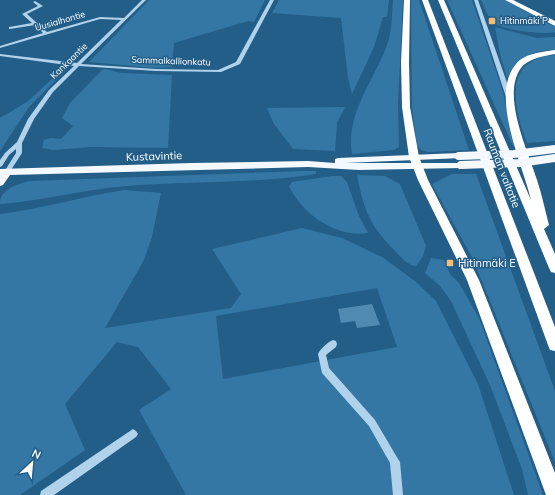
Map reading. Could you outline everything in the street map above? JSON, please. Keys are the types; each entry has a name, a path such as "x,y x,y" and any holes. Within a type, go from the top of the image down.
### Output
{"highway":[{"path":"407,0 405,62 406,107 410,145 415,162 473,280 554,495"},
{"name":"Rauman valtatie","path":"425,0 555,345"},
{"name":"Rauman valtatie","path":"440,0 555,268"},
{"path":"508,0 555,24"},
{"path":"550,256 535,190 512,117 508,96 510,82 521,62 536,55 555,52"}],"main road":[{"name":"Kustavintie","path":"3,172 308,164 359,167 459,156 514,154 555,149"},
{"name":"Kustavintie","path":"415,162 461,165 520,163 555,158"},
{"path":"0,183 3,172"}],"street":[{"name":"Kankaantie","path":"0,165 7,154 19,143 40,105 144,0"},
{"name":"Sammalkallionkatu","path":"79,64 156,70 219,71 229,68 238,63 272,0"},
{"path":"476,0 508,96"},
{"path":"35,2 41,6 24,14 46,33"},
{"name":"Uusialhontie","path":"0,47 100,18 125,19"},
{"path":"10,28 35,24"},
{"path":"0,54 79,64"},
{"name":"Kankaantie","path":"3,172 19,152 19,143"},
{"path":"333,344 322,354 325,370 372,423 395,462 398,495"},
{"path":"45,495 133,434"}],"shaded area":[{"path":"149,0 265,0 254,22 248,21 174,43 172,67 155,68 89,62"},
{"path":"279,0 389,0 387,17 383,17 374,47 352,94 348,78 341,18 272,13"},
{"path":"393,0 403,0 398,104 399,147 394,150 352,154 351,139 353,125 362,98 389,40 392,23"},
{"path":"411,0 419,0 469,150 428,152 421,150 417,145 412,108"},
{"path":"447,0 472,0 503,92 510,127 516,146 513,146"},
{"path":"481,0 505,0 555,27 555,32 534,32 500,26 491,19"},
{"path":"495,27 537,38 555,37 555,50 547,50 526,56 516,65 507,78 500,54"},
{"path":"555,55 555,141 527,143 518,115 516,101 516,87 519,75 526,66 538,58"},
{"path":"64,68 66,68 65,71 29,107 0,151 0,118 27,102"},
{"path":"105,69 122,73 172,75 168,148 91,147 53,150 42,148 44,140 50,138 61,139 73,126 62,118 70,103 102,70"},
{"path":"345,107 337,123 335,151 293,149 274,124 267,108"},
{"path":"316,171 316,174 245,181 150,184 79,192 0,204 3,194 6,191 10,188 30,181"},
{"path":"452,174 476,174 555,391 555,462 473,259 432,184"},
{"path":"357,175 385,176 400,184 426,246 423,256 416,266 407,263 387,243 374,226 362,199"},
{"path":"341,176 347,182 359,216 368,233 356,234 344,232 321,222 302,206 289,186 292,182"},
{"path":"125,190 161,193 152,237 144,260 105,328 231,308 241,294 212,249 302,228 342,238 382,257 415,281 436,301 478,384 514,495 186,495 139,410 171,389 138,347 117,342 65,404 85,450 20,495 0,495 0,214","holes":["377,288 397,347 223,379 216,316"]},
{"path":"431,258 444,260 450,274 459,283 479,318 543,495 528,495 522,469 490,385 451,301 440,286 425,273"}],"building":[{"path":"372,304 380,325 357,328 355,321 341,323 338,309"}],"place":[{"name":"Hitinmäki P","path":"492,21"},
{"name":"Hitinmäki E","path":"450,263"}]}
